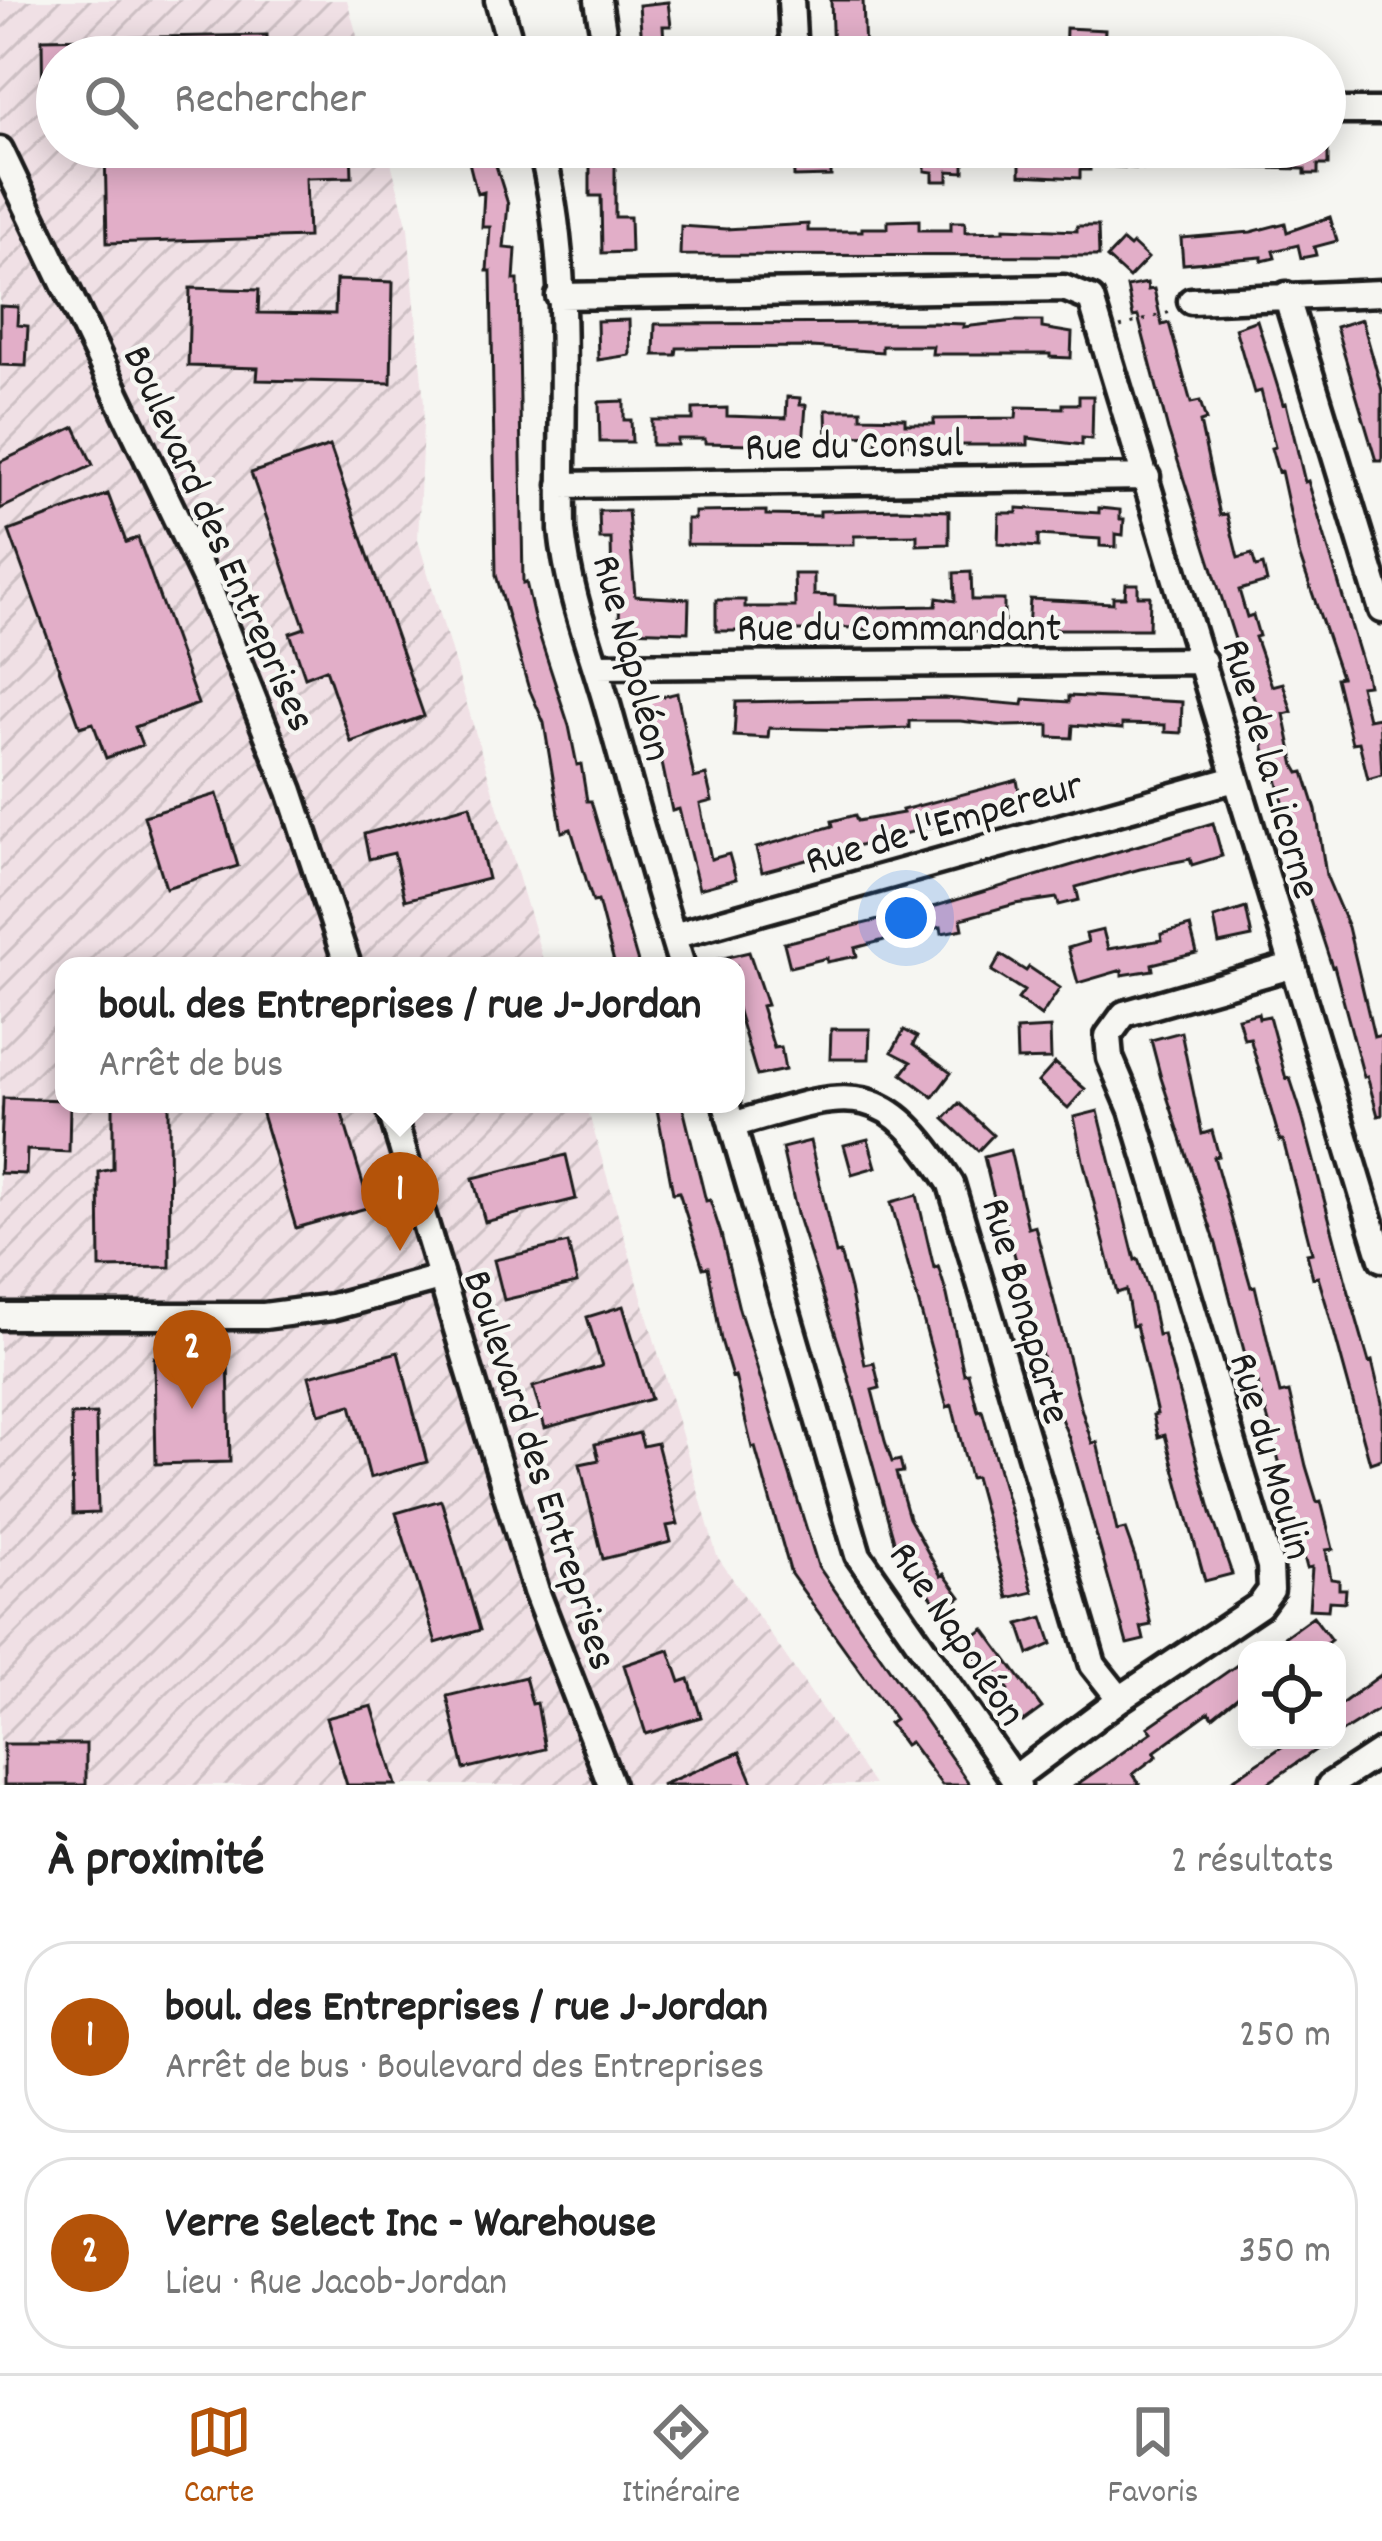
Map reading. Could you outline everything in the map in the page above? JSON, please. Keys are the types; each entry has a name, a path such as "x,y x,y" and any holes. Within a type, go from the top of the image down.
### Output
{"street":[{"path":"498,0 508,36"},
{"path":"598,0 604,36"},
{"path":"791,0 793,36"},
{"path":"1346,111 1382,111"},
{"name":"Boulevard des Entreprises","path":"0,150 150,457 221,616 303,827 345,957"},
{"name":"Rue Napoléon","path":"546,168 556,216 566,570 679,957"},
{"name":"Rue de la Licorne","path":"559,296 1064,288 1091,299 1382,1259"},
{"path":"1191,301 1382,293"},
{"path":"1286,295 1382,610"},
{"name":"Rue du Consul","path":"561,485 1147,477"},
{"name":"Rue du Commandant","path":"596,666 1203,661"},
{"name":"Rue de l'Empereur","path":"673,936 1235,779"},
{"name":"Rue du Moulin","path":"1016,1782 1120,1699 1260,1605 1271,1590 1270,1566 1132,1110 1110,1058 1108,1036 1124,1014 1291,966"},
{"name":"Rue Bonaparte","path":"745,1112 844,1097 872,1100 894,1114 939,1165 951,1184 1093,1665 1120,1699"},
{"name":"Boulevard des Entreprises","path":"392,1113 536,1591 611,1785"},
{"name":"Rue Napoléon","path":"729,1114 858,1556 1016,1782"},
{"path":"0,1316 265,1316 332,1307 440,1278"},
{"path":"1330,1785 1382,1751"}],"path":[{"path":"1101,333 1185,308 1191,301"}],"shaded area":[{"path":"0,0 347,0 357,36 36,36 36,168 392,168 408,228 424,403 418,540 542,957 55,957 55,1113 589,1113 717,1556 874,1785 0,1785"}],"building":[{"path":"831,0 863,0 864,36 832,36"},
{"path":"668,2 671,26 663,26 664,36 641,36 639,5"},
{"path":"1066,28 1105,30 1105,36 1066,36"},
{"path":"105,168 352,168 352,177 306,178 308,237 107,243"},
{"path":"470,168 497,168 508,204 504,248 516,249 514,280 518,280 523,583 636,957 613,957 571,829 562,832 544,723 528,686 496,575 491,271 487,271 490,227 482,227 484,192 477,194"},
{"path":"590,168 615,168 615,217 630,217 631,252 602,253 601,196 590,196"},
{"path":"794,168 831,168 831,176 794,177"},
{"path":"964,168 964,172 948,171 948,181 933,181 933,172 925,171"},
{"path":"1020,168 1090,168 1080,170 1080,178 1020,175"},
{"path":"1254,168 1318,168 1318,174 1305,174 1305,169"},
{"path":"1330,217 1337,241 1314,247 1316,255 1301,258 1298,245 1273,251 1275,258 1262,261 1262,257 1183,264 1181,238 1251,232 1285,223 1287,232"},
{"path":"919,220 919,230 951,230 951,222 965,222 965,232 1004,228 1077,231 1077,226 1098,226 1099,256 680,255 681,226 726,229 808,224 808,231 862,231 888,228 888,221"},
{"path":"1123,241 1148,258 1129,278 1107,258"},
{"path":"336,280 393,282 391,383 257,380 258,368 188,366 190,288 259,290 258,313 335,314"},
{"path":"1147,283 1148,290 1154,289 1162,325 1169,323 1191,403 1200,401 1206,420 1200,422 1220,515 1227,514 1238,558 1252,554 1256,567 1263,565 1267,582 1239,590 1247,617 1253,615 1259,636 1255,637 1272,686 1283,683 1292,712 1284,714 1295,766 1299,773 1304,772 1316,810 1326,875 1348,927 1374,1037 1382,1035 1382,1115 1378,1116 1364,1077 1272,760 1267,761 1260,730 1264,730 1168,430 1138,316 1133,317 1127,287"},
{"path":"0,306 18,307 17,325 28,326 26,366 0,365"},
{"path":"1362,319 1382,390 1382,461 1376,461 1336,327"},
{"path":"629,320 630,355 598,360 597,321"},
{"path":"1257,320 1365,671 1368,685 1360,686 1368,719 1379,717 1382,775 1368,779 1359,742 1352,743 1336,678 1341,677 1299,554 1261,391 1254,393 1235,328"},
{"path":"1042,321 1042,328 1072,333 1071,358 932,354 933,346 882,346 882,352 812,347 677,348 676,355 654,355 655,324 934,323 963,327"},
{"path":"1079,396 1093,396 1092,439 1082,438 1082,445 1028,438 1028,445 876,445 877,435 827,443 826,410 861,410 861,417 934,424 934,419 1016,418 1017,407 1063,408 1063,404 1079,404"},
{"path":"787,397 800,398 800,405 806,405 803,445 677,439 677,445 652,445 652,420 693,420 693,409 727,408 727,416 786,418"},
{"path":"624,401 624,420 631,420 632,442 600,442 599,402"},
{"path":"75,427 93,465 0,509 0,462"},
{"path":"330,446 424,716 351,742 326,669 305,677 290,633 305,628 251,473"},
{"path":"108,494 126,542 138,538 198,704 135,727 142,745 106,758 93,723 80,727 9,531"},
{"path":"1017,508 1120,510 1123,535 1116,534 1116,547 1100,546 1100,539 1038,535 1038,547 998,544 999,513 1017,513"},
{"path":"599,511 628,511 635,596 689,599 688,632 625,630 625,624 619,624 620,591 612,591 611,539 600,539"},
{"path":"820,511 949,511 949,544 917,545 917,535 854,536 854,545 687,544 687,519 695,519 695,512 820,516"},
{"path":"971,572 972,600 1004,600 1004,630 958,632 925,627 925,631 895,632 817,625 817,631 716,631 716,600 745,600 745,607 795,607 794,574 814,574 814,595 835,596 835,605 880,607 936,606 937,598 955,601 954,573"},
{"path":"1126,584 1138,584 1138,596 1150,596 1149,629 1028,629 1030,599 1113,603 1113,597 1125,597"},
{"path":"677,693 694,778 706,775 712,801 700,804 711,859 729,854 736,879 699,889 679,809 672,811 644,701"},
{"path":"1069,696 1182,702 1181,733 1165,732 1165,725 1122,724 1122,729 1073,725 1072,738 1049,737 1049,725 909,721 909,728 769,728 768,738 734,736 736,702 944,698 1023,705 1024,699 1069,702"},
{"path":"1017,780 1021,803 971,812 972,816 762,872 756,848 855,815 857,821 903,813"},
{"path":"217,794 238,866 166,888 144,816"},
{"path":"470,805 488,879 405,900 394,853 369,859 364,834"},
{"path":"1213,823 1222,856 1192,865 1190,859 1140,869 1076,887 1079,900 1059,905 1057,898 1015,904 961,919 963,929 942,933 941,927 899,936 855,948 857,956 790,967 784,943 936,906"},
{"path":"1246,908 1252,937 1219,944 1214,918"},
{"path":"1190,926 1197,953 1152,964 1153,970 1122,975 1122,970 1078,983 1068,948 1088,942 1086,934 1103,930 1108,949 1162,940 1161,934"},
{"path":"749,952 767,1005 761,1006 774,1048 781,1047 785,1070 757,1076 745,1035 745,957 728,957"},
{"path":"1001,955 1060,988 1041,1016 1018,999 1024,991 992,971"},
{"path":"1258,1013 1259,1018 1269,1016 1286,1079 1290,1078 1372,1361 1382,1403 1382,1459 1370,1463 1318,1277 1313,1278 1307,1254 1312,1253 1283,1140 1250,1038 1244,1039 1238,1018"},
{"path":"1050,1028 1051,1059 1017,1060 1016,1030"},
{"path":"831,1029 870,1029 869,1059 830,1059"},
{"path":"904,1030 917,1037 913,1045 951,1073 933,1097 902,1074 911,1062 892,1052"},
{"path":"1181,1032 1202,1134 1212,1131 1219,1156 1214,1157 1251,1287 1255,1286 1280,1394 1289,1392 1306,1466 1317,1502 1321,1501 1333,1549 1326,1550 1331,1579 1339,1580 1339,1589 1346,1589 1345,1602 1329,1601 1328,1610 1309,1609 1312,1567 1307,1568 1258,1384 1253,1385 1216,1244 1151,1040"},
{"path":"1055,1063 1085,1089 1068,1108 1038,1082"},
{"path":"3,1098 55,1100 55,1113 70,1113 69,1152 27,1150 26,1174 0,1173"},
{"path":"959,1103 993,1135 978,1151 944,1119"},
{"path":"1098,1111 1135,1260 1150,1296 1158,1335 1163,1334 1232,1574 1205,1581 1165,1435 1158,1437 1153,1415 1157,1414 1126,1290 1117,1293 1083,1160 1074,1117"},
{"path":"113,1113 169,1113 170,1267 100,1268 99,1172 113,1169"},
{"path":"262,1113 342,1113 370,1207 296,1228"},
{"path":"658,1113 684,1113 706,1201 710,1200 721,1234 739,1309 818,1566 970,1785 942,1785 910,1742 905,1745 889,1723 895,1719 791,1574 721,1340 708,1267 703,1268 679,1192 673,1193"},
{"path":"868,1139 876,1167 852,1174 844,1145"},
{"path":"810,1141 865,1365 874,1363 880,1388 872,1390 885,1441 892,1462 900,1460 903,1472 896,1473 909,1518 941,1576 961,1597 941,1611 894,1541 797,1214 782,1148"},
{"path":"1010,1150 1028,1228 1035,1226 1081,1408 1092,1443 1097,1442 1117,1531 1125,1529 1135,1557 1151,1625 1141,1627 1144,1640 1127,1644 1005,1220 1001,1221 992,1190 984,1157"},
{"path":"566,1155 576,1199 485,1222 473,1178"},
{"path":"917,1195 934,1268 938,1266 947,1295 964,1374 968,1373 978,1411 982,1410 1033,1592 1008,1598 952,1405 947,1407 891,1202"},
{"path":"568,1243 577,1283 504,1300 494,1260"},
{"path":"623,1306 651,1399 545,1428 533,1387 602,1366 587,1317"},
{"path":"398,1352 427,1462 370,1478 351,1405 319,1414 309,1376"},
{"path":"228,1355 230,1462 156,1464 154,1357"},
{"path":"96,1414 98,1513 73,1514 71,1415"},
{"path":"639,1433 643,1446 657,1443 678,1524 667,1526 671,1542 603,1559 580,1464 599,1460 595,1444"},
{"path":"441,1500 480,1630 436,1643 396,1513"},
{"path":"1313,1616 1331,1640 1330,1641 1278,1641"},
{"path":"1043,1617 1052,1644 1029,1654 1019,1624"},
{"path":"984,1629 1042,1708 1023,1722 1003,1695 1009,1690 989,1662 981,1668 963,1645"},
{"path":"669,1650 680,1682 689,1679 701,1717 646,1734 624,1665"},
{"path":"1238,1664 1238,1696 1154,1752 1157,1756 1133,1774 1140,1785 1076,1785 1152,1732 1148,1727"},
{"path":"1382,1674 1382,1707 1346,1729 1346,1700"},
{"path":"525,1677 532,1704 537,1703 545,1749 464,1769 447,1696"},
{"path":"372,1706 396,1785 347,1785 326,1718"},
{"path":"4,1744 86,1744 86,1785 4,1785"},
{"path":"1279,1749 1317,1749 1265,1785 1225,1785"},
{"path":"740,1752 754,1785 661,1785"}],"place":[{"name":"boul. des Entreprises / rue J-Jordan","path":"400,1251"},
{"name":"Verre Select Inc - Warehouse","path":"192,1409"}]}
